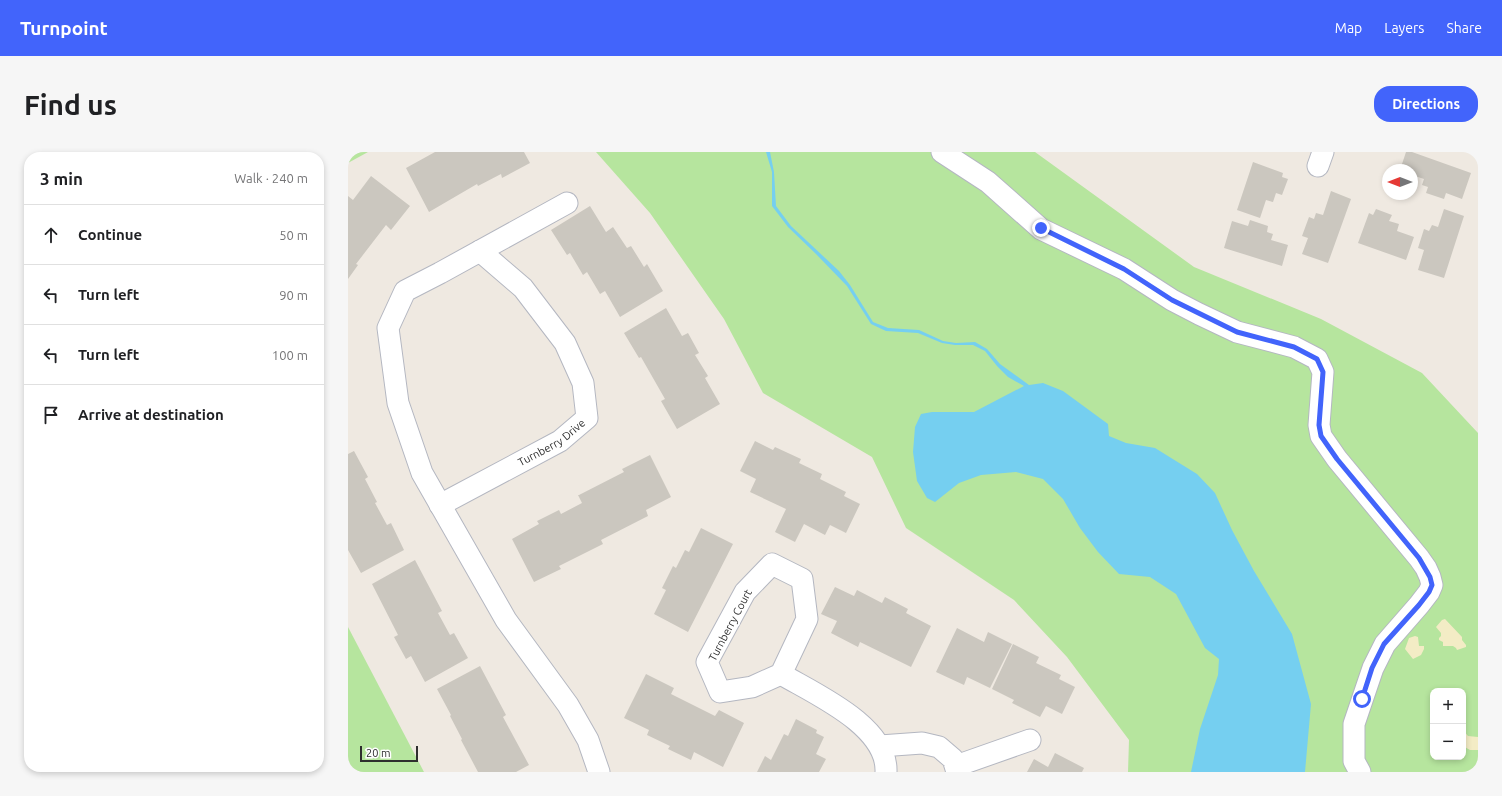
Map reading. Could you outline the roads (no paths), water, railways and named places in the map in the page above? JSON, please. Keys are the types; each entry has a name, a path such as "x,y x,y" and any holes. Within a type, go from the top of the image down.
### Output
{"street":[{"path":"942,152 988,182 1025,216 1041,228 1124,269 1172,300 1237,332 1294,347 1317,359 1323,372 1319,425 1321,436 1337,459 1419,558 1428,572 1432,585 1429,592 1419,605 1384,644 1372,668 1354,724 1354,761 1360,772"},
{"path":"567,203 405,290 388,328 398,403 422,473 506,620 568,705 588,740 599,772"},
{"name":"Turnberry Drive","path":"440,506 560,441 587,418 583,384 565,343 523,288 480,251"},
{"name":"Turnberry Court","path":"772,564 802,579 807,619 781,674 752,687 720,692 708,662 745,592 772,564"},
{"path":"781,674 839,707 870,732 880,746 886,772"},
{"path":"880,746 922,743 939,747 953,759 956,769 1030,740"}],"water":[{"path":"766,152 770,152 774,172 776,206 791,226 839,271 850,285 873,322 888,328 919,330 943,341 956,343 975,342 987,349 1000,364 1029,385 1043,383 1063,391 1108,424 1109,436 1126,443 1155,448 1197,474 1215,493 1232,530 1254,571 1292,634 1311,704 1305,772 1191,772 1200,729 1218,675 1219,659 1205,648 1176,594 1150,577 1119,574 1098,552 1080,528 1063,499 1043,479 1016,472 981,475 959,483 935,502 927,498 917,481 913,452 915,427 921,414 932,412 974,412 1024,386 1008,377 985,351 973,345 942,343 918,333 886,331 871,324 847,286 788,227 772,206 772,172"}]}
